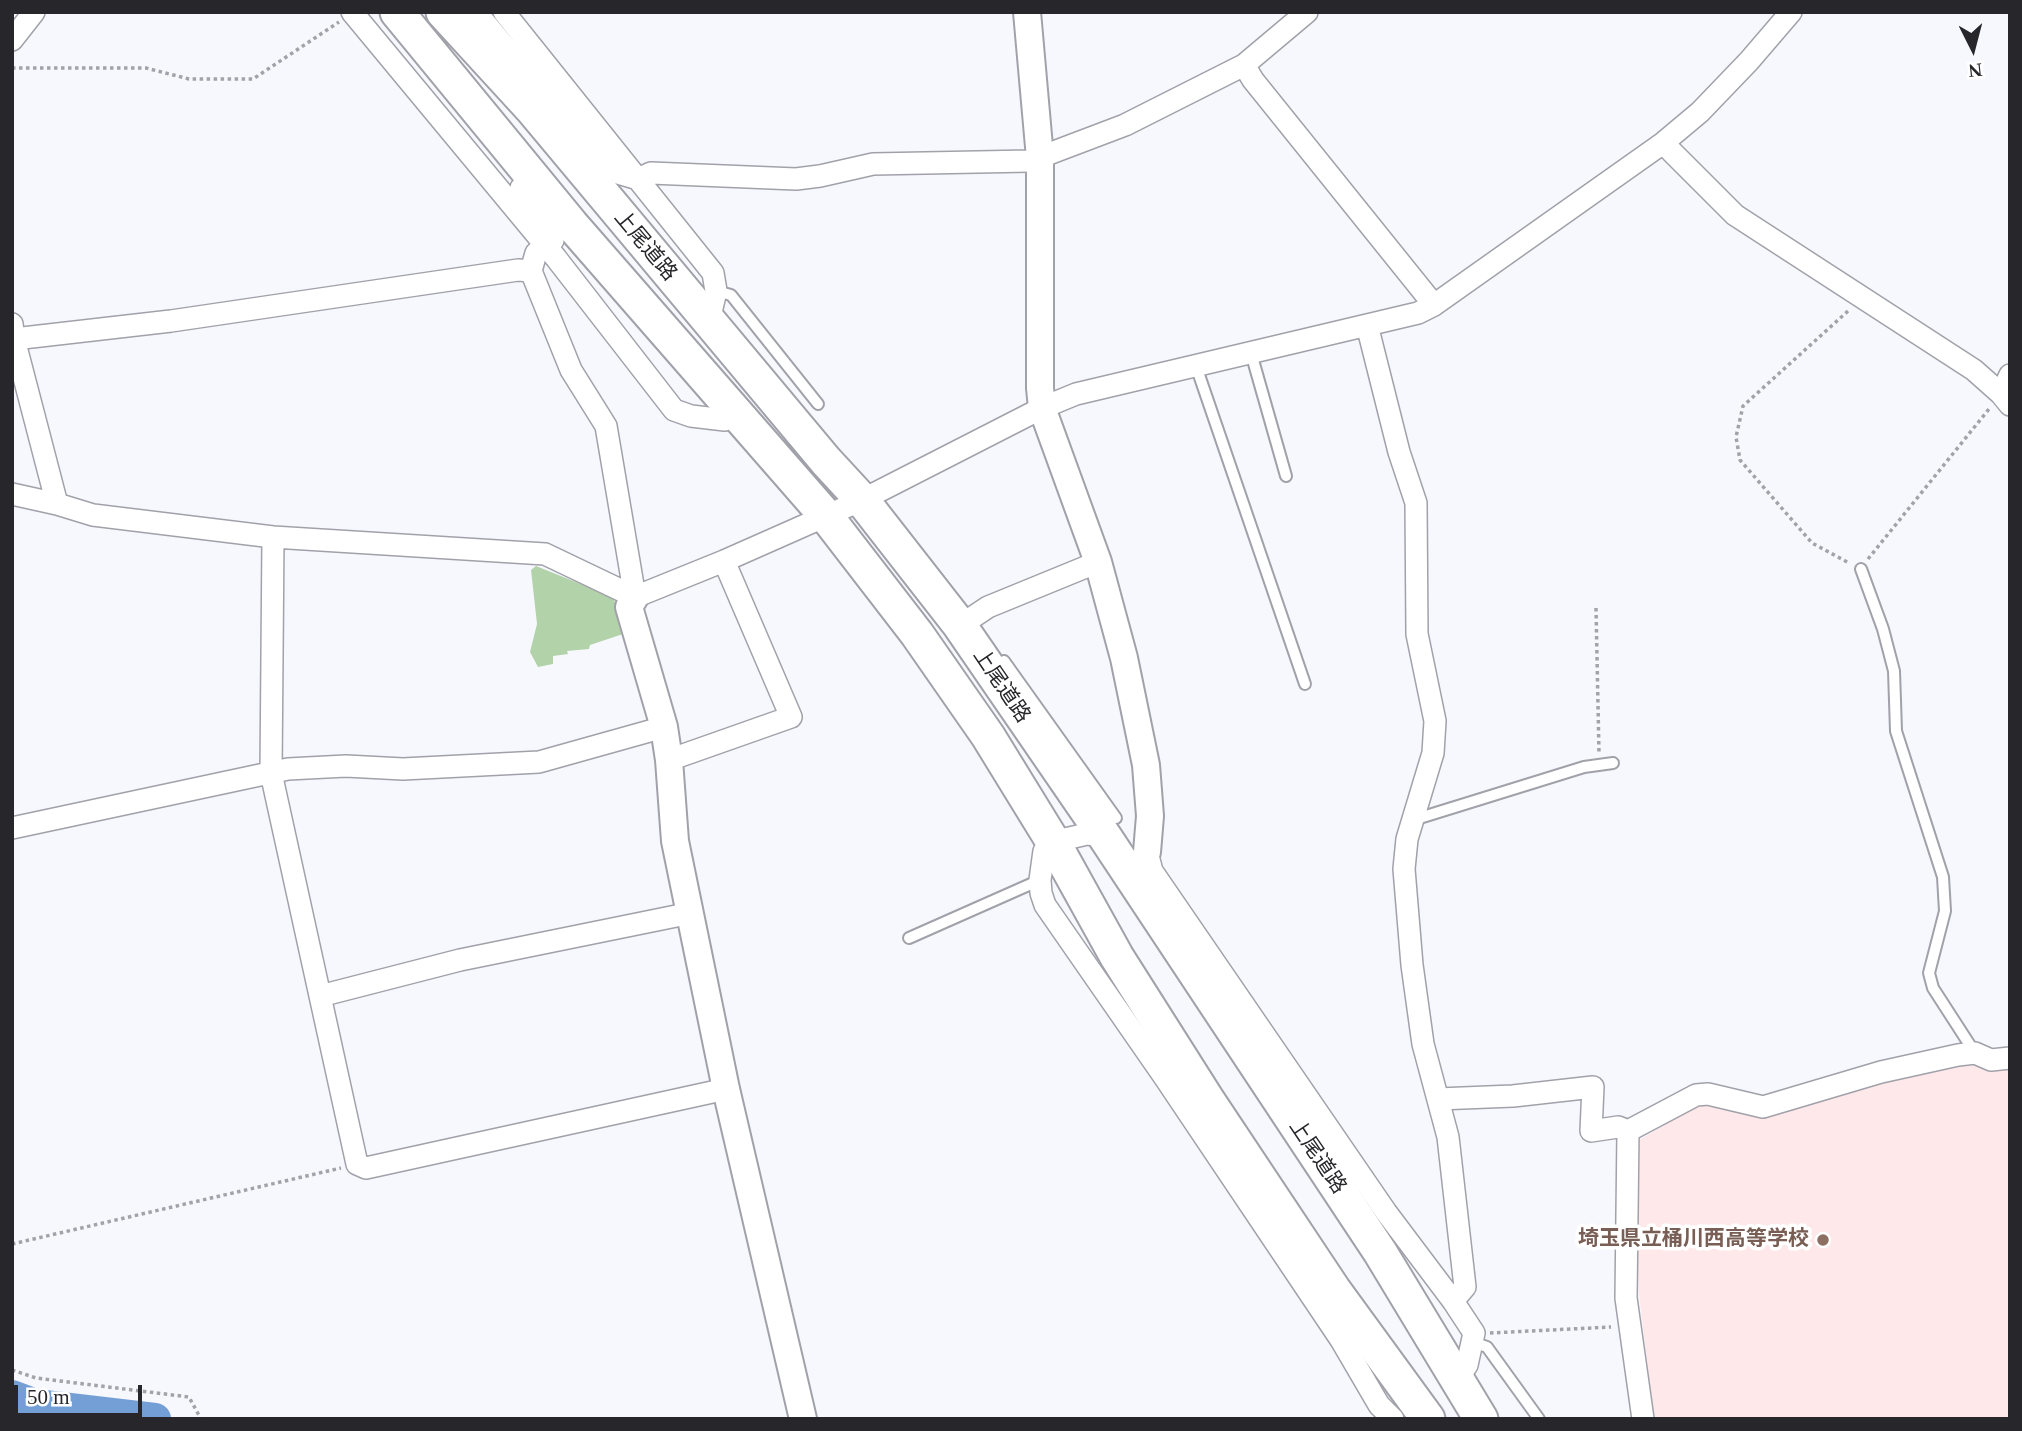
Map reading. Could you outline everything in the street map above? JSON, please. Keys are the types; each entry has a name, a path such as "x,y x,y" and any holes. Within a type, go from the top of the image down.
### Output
{"highway":[{"name":"上尾道路","path":"397,12 572,225 826,516 918,634 988,736 1054,842 1117,957 1207,1100 1334,1290 1428,1419"},
{"name":"上尾道路","path":"443,12 712,306 826,461 969,623 1110,828 1380,1252 1482,1419"}],"street":[{"path":"12,40 34,12"},
{"path":"477,12 517,70 599,160 611,171 638,179 651,173 796,179 873,164 1030,161 1125,125 1244,65 1307,12"},
{"path":"504,12 713,272 712,306"},
{"path":"1027,12 1040,158 1042,408 1098,562 1124,659 1146,765 1150,816 1147,852 1152,871 1386,1212 1453,1301 1473,1337 1467,1365 1458,1378"},
{"path":"803,1419 726,1089 675,841 664,727 629,607 635,597 862,500 1042,408 1076,394 1418,313 1434,305 1663,143 1700,112 1791,12"},
{"path":"352,13 545,246 674,410 691,416 725,420 738,415"},
{"path":"1244,65 1253,80 1434,305"},
{"path":"468,111 462,115 554,229 553,240 536,253 531,271 571,370 606,426 635,597"},
{"path":"1663,143 1735,215 2007,391"},
{"path":"57,504 13,332 171,321 518,270 531,271"},
{"path":"1367,325 1399,452 1416,503 1417,634 1435,721 1433,753 1407,839 1404,869 1423,1044 1448,1137 1465,1287 1453,1301"},
{"path":"12,494 93,515 273,537 545,554 635,597"},
{"path":"273,537 271,773 357,1164 366,1168 726,1089"},
{"path":"669,760 791,717 724,561"},
{"path":"969,623 988,607 1098,562"},
{"path":"12,828 288,769 403,769 539,762 664,727"},
{"path":"1110,828 1054,842 1044,850 1040,880 1045,905 1158,1067 1341,1340 1379,1405 1393,1419"},
{"path":"320,996 460,960 691,912"},
{"path":"1438,1099 1513,1096 1593,1087 1591,1131 1618,1127 1628,1131 1696,1095 1708,1094 1763,1107 1881,1072 1958,1055 1975,1053 1991,1060 2010,1058"},
{"path":"1628,1131 1626,1298 1643,1419"}],"lane":[{"path":"712,306 731,295 818,404"},
{"path":"1251,353 1286,476"},
{"path":"1196,366 1305,684"},
{"path":"1861,569 1883,629 1894,671 1896,731 1944,877 1945,911 1929,973 1933,988 1975,1053"},
{"path":"996,650 1110,828"},
{"path":"1413,820 1584,767 1613,763"},
{"path":"909,938 1040,880"},
{"path":"1473,1337 1487,1347 1539,1419"}],"path":[{"path":"12,68 146,68 189,79 253,79 352,13"},
{"path":"1862,299 1743,406 1736,437 1740,460 1812,543 1861,569 2007,391"},
{"path":"1596,608 1599,765"},
{"path":"12,1244 357,1164"},
{"path":"1473,1337 1630,1327"},
{"path":"12,1370 36,1378 189,1397 201,1419"}],"shaded area":[{"name":"埼玉県立桶川西高等学校","path":"1958,1062 2010,1068 2010,1419 1654,1419 1639,1294 1634,1186 1639,1140 1697,1106 1710,1103 1762,1118 1837,1091"}],"green space":[{"path":"536,566 613,597 626,633 590,645 589,649 567,651 568,654 553,656 553,664 538,667 530,652 537,624 531,570"}],"waterway":[{"path":"12,1396 36,1405 155,1419"}],"place":[{"name":"埼玉県立桶川西高等学校","path":"1823,1240"}]}
